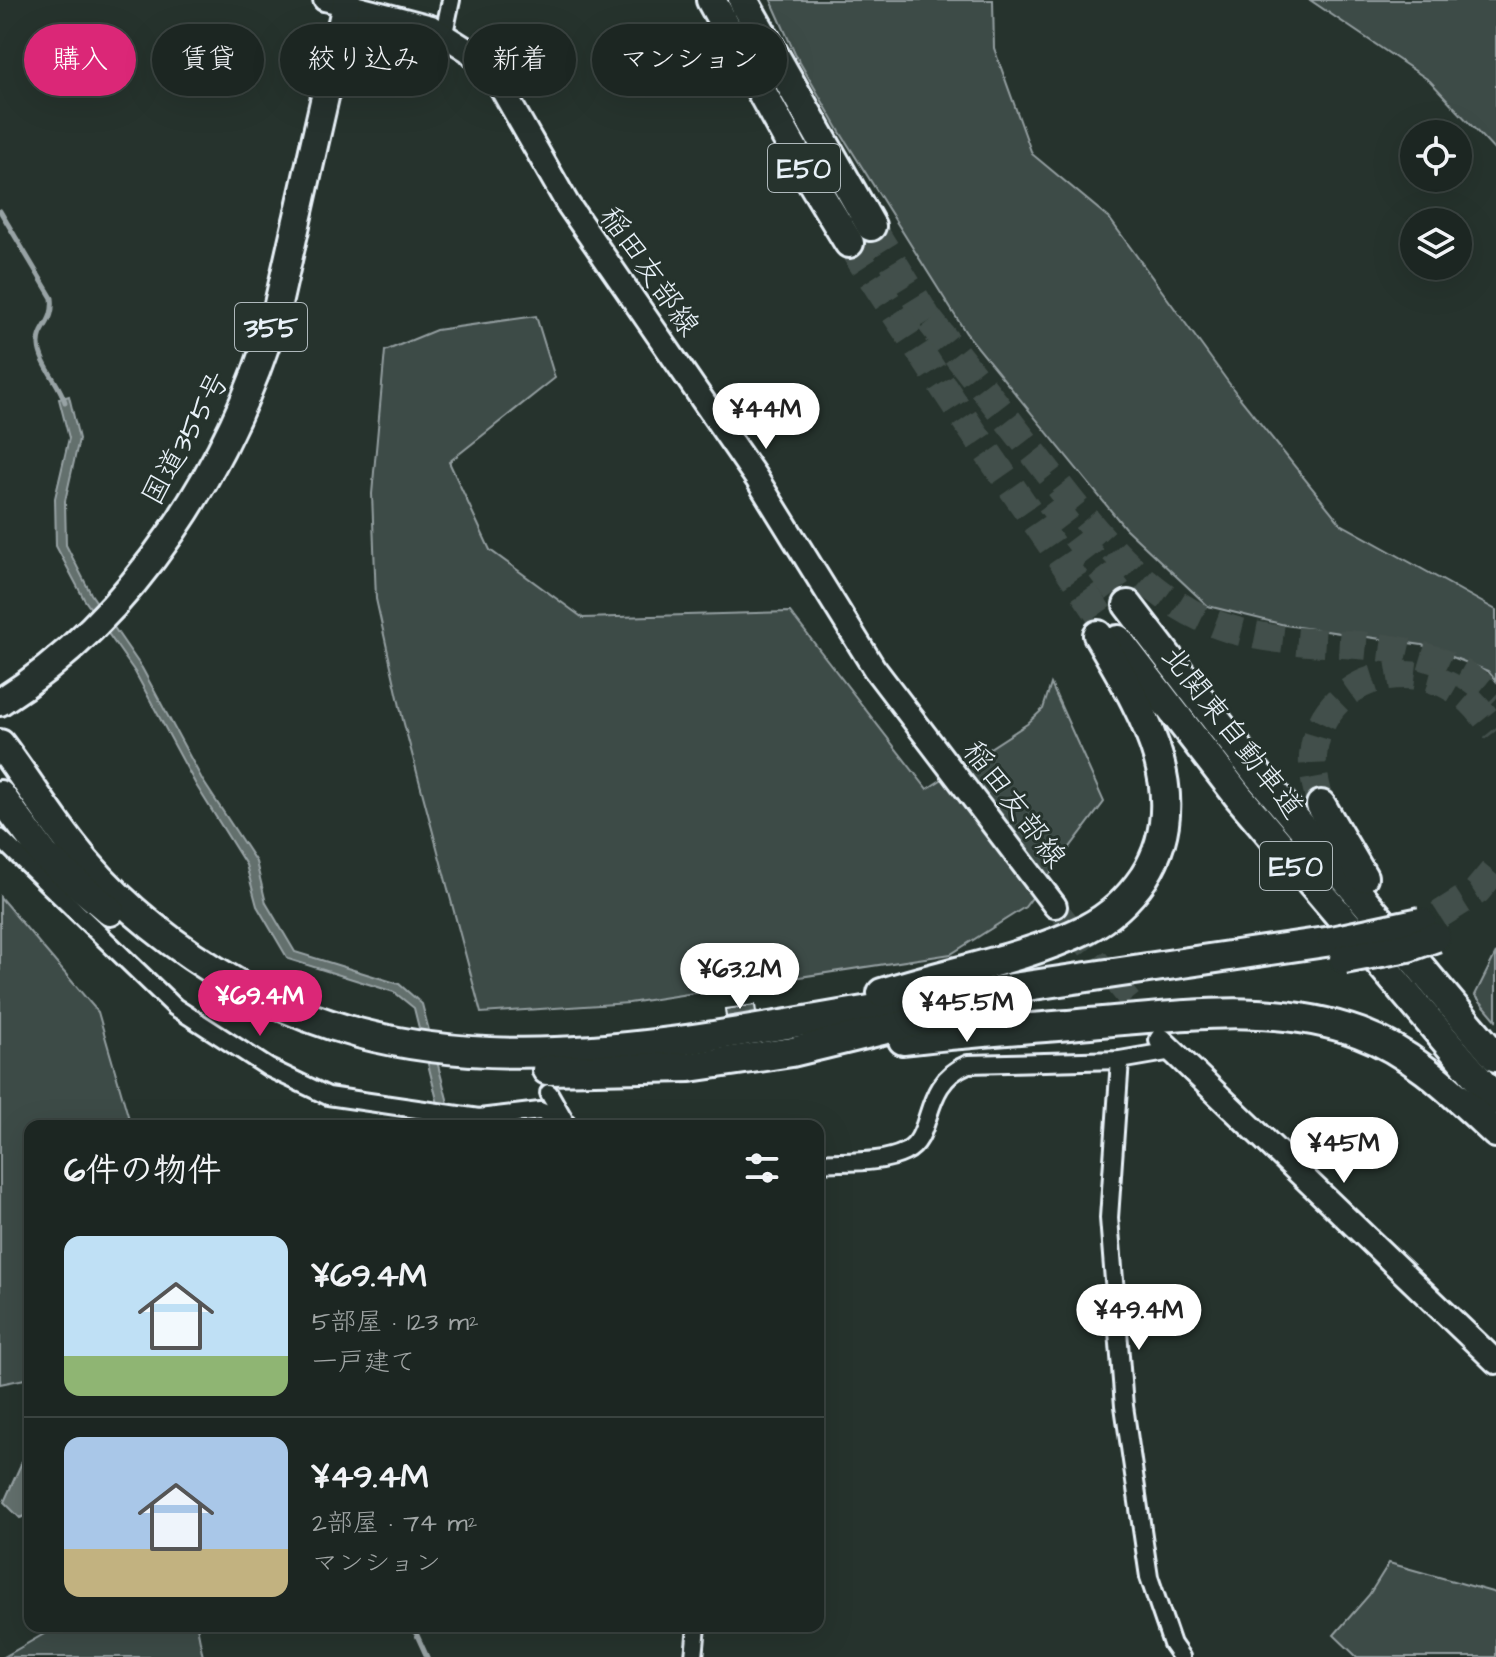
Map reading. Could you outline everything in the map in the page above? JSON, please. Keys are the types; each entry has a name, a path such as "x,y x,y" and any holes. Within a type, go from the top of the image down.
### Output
{"highway":[{"name":"E50","path":"711,0 761,93 860,234 786,77 743,0"},
{"name":"国道355号","path":"0,702 49,665 106,610 154,553 200,487 231,431 261,362 286,271 339,2"},
{"name":"北関東自動車道","path":"1128,605 1268,788 1496,1057"},
{"name":"北関東自動車道","path":"786,1023 1048,945 1114,912 1134,891 1152,863 1162,836 1167,806 1163,773 1149,729 1102,629 1239,797 1496,1100"},
{"path":"0,744 74,848 136,913 215,971 318,1020 432,1050 514,1055 564,1052 1338,950 1408,947 1436,927"},
{"path":"0,771 37,826 91,894"},
{"path":"0,795 45,856 164,956 219,992 299,1030 387,1057 446,1067 517,1071 690,1067 918,1038 1182,1016 1231,1013 1298,1017 1363,1034 1423,1067 1496,1133"},
{"path":"1321,805 1361,875 1496,1057"},
{"path":"792,1052 915,1020 1338,950"}],"main road":[{"name":"稲田友部線","path":"339,2 421,24"},
{"name":"稲田友部線","path":"448,36 486,65 567,203 757,479 874,668 1055,906"},
{"path":"1166,1045 1496,1362"}],"street":[{"path":"446,24 451,0"},
{"path":"0,838 175,1007 269,1068 328,1096 479,1118 540,1111 559,1120"},
{"path":"824,1163 872,1159 907,1152 919,1140 940,1083 950,1072 968,1064 1120,1060 1166,1045"},
{"path":"1120,1060 1109,1218 1117,1331 1124,1406 1149,1577 1174,1653"},
{"path":"549,1093 565,1120"},
{"path":"697,1632 698,1656"}],"shaded area":[{"path":"771,0 993,0 994,48 1032,154 1109,218 1239,397 1341,524 1496,610 1496,681 1488,671 1422,645 1285,625 1208,606 1125,528 966,333 840,132 795,54 787,36 787,24 782,24"},
{"path":"1310,0 1496,0 1496,152 1472,126 1472,120 1466,120 1430,81"},
{"path":"536,316 555,378 449,462 490,550 583,618 790,612 927,789 1027,724 1043,709 1051,684 1104,802 1025,907 951,954 629,1003 481,1013 403,720 376,599 372,494 385,351 436,330"},
{"path":"69,396 79,439 65,501 66,545 91,594 142,668 203,781 256,862 266,903 295,952 399,984 422,1004 448,1103 449,1120 439,1120 438,1104 414,1008 394,992 288,959 257,906 246,865 196,785 135,672 84,599 56,546 55,498 69,438 59,399"},
{"path":"0,897 98,1012 129,1120 24,1120 24,1379 0,1384"},
{"path":"1496,953 1496,1020 1475,995"},
{"path":"24,1457 24,1516 20,1518 4,1502"},
{"path":"1389,1563 1496,1593 1496,1657 1357,1657 1334,1635 1369,1595"},
{"path":"48,1632 198,1632 203,1657 4,1657"}],"building":[{"path":"755,1005 756,1012 726,1017 725,1009"}],"waterway":[{"path":"0,211 52,298 51,313 39,345 65,402"},
{"path":"415,1632 427,1657"}],"tunnel":[{"path":"871,226 938,335"},
{"path":"849,243 963,417 1106,624"},
{"path":"930,321 1092,527 1164,596 1191,613 1221,626 1257,636 1399,650 1433,659 1465,675 1496,699"},
{"path":"1050,502 1128,605"},
{"path":"1321,805 1313,762 1319,731 1330,710 1346,694 1366,682 1388,676 1412,675 1435,680 1469,699 1496,731"},
{"path":"1439,915 1477,891 1496,868"},
{"path":"1055,906 1150,1026"}]}
